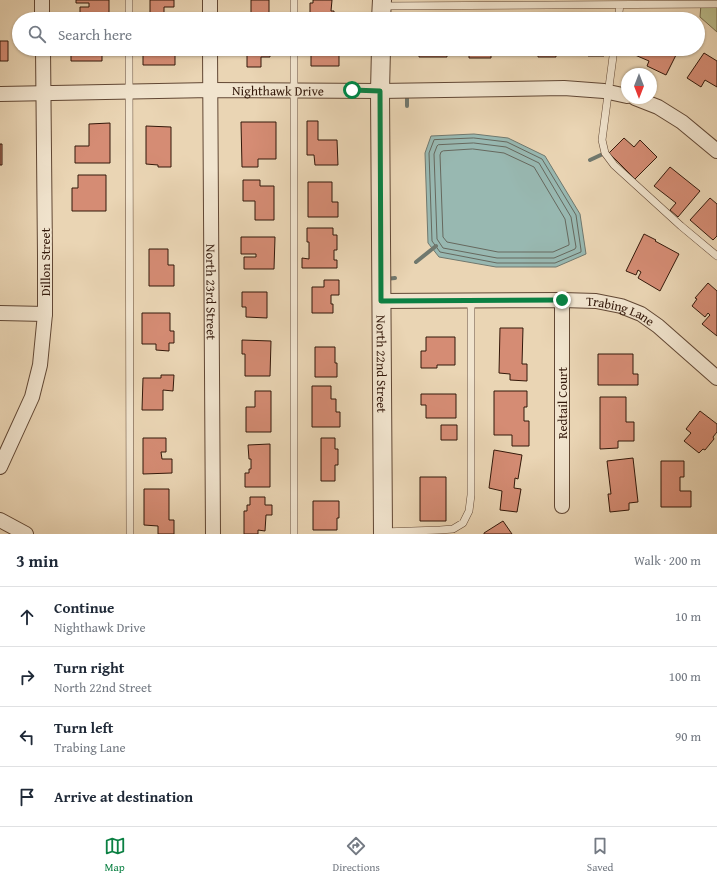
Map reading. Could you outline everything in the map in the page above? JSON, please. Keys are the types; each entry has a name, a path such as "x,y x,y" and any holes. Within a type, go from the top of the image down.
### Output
{"street":[{"path":"42,0 42,12"},
{"path":"210,0 210,12"},
{"name":"Dillon Street","path":"0,467 32,398 40,365 45,314 43,56"},
{"name":"North 23rd Street","path":"210,56 212,534"},
{"name":"North 22nd Street","path":"380,56 382,533"},
{"name":"Nighthawk Drive","path":"0,94 211,90 380,91 564,88 621,95"},
{"path":"650,104 682,122 717,151"},
{"name":"Trabing Lane","path":"381,301 562,300 596,301 621,306 641,314 658,326 717,378"},
{"name":"Redtail Court","path":"562,300 562,506"},
{"path":"0,313 45,314"},
{"path":"0,520 26,534"}],"lane":[{"path":"129,0 129,12"},
{"path":"294,0 294,12"},
{"path":"381,8 717,4"},
{"path":"619,12 620,5"},
{"path":"129,56 130,534"},
{"path":"294,56 294,534"},
{"path":"613,56 602,140 604,153 614,165 680,226 717,256"},
{"path":"382,533 453,529 463,523 469,511 471,495 471,300"}],"green space":[{"path":"701,4 717,4 717,32 705,21 705,12 700,12"}],"water":[{"path":"474,134 508,138 545,156 580,214 586,254 556,267 496,267 439,257 428,243 425,153 431,136"}],"building":[{"path":"76,0 109,0 109,12 80,12 80,7 89,7 89,3 76,3"},
{"path":"150,0 174,0 174,7 164,7 164,12 150,12"},
{"path":"251,0 269,0 269,12 251,12"},
{"path":"313,0 332,0 331,11 334,12 310,12 310,3 313,3"},
{"path":"0,41 8,41 8,61 0,61"},
{"path":"705,54 717,61 717,87 705,80 701,87 687,78 702,56 705,56"},
{"path":"71,56 102,56 102,61 71,61"},
{"path":"143,56 175,56 175,65 143,65"},
{"path":"247,56 270,56 261,57 261,67 247,67"},
{"path":"311,56 339,56 339,66 311,66"},
{"path":"419,56 447,56 447,57"},
{"path":"469,56 491,56 491,58 469,58"},
{"path":"538,56 556,56 556,57"},
{"path":"637,56 676,56 666,75 657,71 657,68 647,66 649,61"},
{"path":"307,121 318,121 318,140 337,140 338,165 315,165 314,155 307,155"},
{"path":"241,122 276,122 276,159 258,159 258,167 242,167"},
{"path":"110,123 110,163 75,163 75,146 89,146 89,124"},
{"path":"146,126 171,127 171,167 158,167 158,165 146,164"},
{"path":"624,138 634,147 640,140 657,157 635,179 609,153"},
{"path":"0,144 2,144 2,165 0,165"},
{"path":"670,167 700,191 678,217 670,210 676,203 654,186"},
{"path":"78,175 106,175 106,211 72,211 72,188 78,188"},
{"path":"243,180 260,180 260,186 274,186 274,220 255,220 255,201 243,201"},
{"path":"308,182 332,182 332,202 338,202 338,217 308,217"},
{"path":"710,198 717,204 717,236 713,240 690,220"},
{"path":"307,228 333,228 333,235 337,235 337,250 334,250 334,260 337,260 337,268 302,268 302,258 309,259"},
{"path":"644,234 679,254 660,291 638,278 641,272 638,270 636,275 626,271"},
{"path":"241,237 275,237 274,269 244,269 244,257 256,257 256,254 241,254"},
{"path":"149,249 168,249 168,265 174,265 174,286 149,286"},
{"path":"324,280 339,280 339,295 331,295 333,313 312,313 312,287 324,287"},
{"path":"708,283 717,291 717,336 702,324 710,315 708,313 705,317 692,306 697,299 695,298"},
{"path":"242,292 267,292 267,318 246,317 246,307 242,307"},
{"path":"142,313 170,313 170,331 174,331 174,343 169,343 169,351 156,350 156,344 142,344"},
{"path":"500,328 523,328 522,364 527,364 527,381 510,380 510,374 499,373"},
{"path":"426,337 455,337 455,365 437,365 437,368 421,368 421,351 426,351"},
{"path":"242,340 271,341 270,376 245,376 245,354 242,354"},
{"path":"315,347 335,347 337,377 315,377"},
{"path":"598,354 633,354 633,374 638,374 638,385 598,385"},
{"path":"161,375 174,375 173,391 163,390 163,410 142,410 143,378 161,378"},
{"path":"312,386 331,386 331,399 336,399 336,412 340,412 340,427 312,427"},
{"path":"255,391 271,391 271,432 246,432 246,407 255,407"},
{"path":"494,391 527,391 527,407 524,407 524,421 529,421 529,446 512,446 512,435 494,435"},
{"path":"421,394 456,394 456,418 426,418 426,405 421,405"},
{"path":"600,397 626,397 626,422 634,422 634,441 618,441 618,448 600,449"},
{"path":"700,411 717,424 717,432 713,437 714,439 705,450 703,449 699,453 684,441 691,433 686,429"},
{"path":"441,425 457,425 457,440 441,440"},
{"path":"143,438 166,438 166,452 161,452 162,459 172,459 172,473 143,474"},
{"path":"321,438 335,438 335,449 338,449 338,465 335,465 335,481 321,481"},
{"path":"270,444 270,487 245,487 245,473 249,473 249,469 251,469 251,459 249,459 248,445"},
{"path":"494,450 522,455 518,479 515,478 514,488 521,489 517,512 500,510 502,491 489,488"},
{"path":"633,458 638,502 629,503 629,510 610,512 608,494 611,494 607,461"},
{"path":"661,461 684,461 684,477 680,477 680,491 691,491 691,507 661,507"},
{"path":"420,477 446,477 446,521 420,521"},
{"path":"144,489 169,489 169,520 174,520 174,534 158,534 158,526 144,525"},
{"path":"250,497 265,497 265,505 272,505 272,515 266,515 265,531 258,530 258,534 244,534 244,511 247,511 247,505 250,505"},
{"path":"313,501 339,501 337,530 313,530"},
{"path":"503,521 512,534 484,534 484,533"}],"waterway":[{"path":"407,93 407,106"},
{"path":"590,160 605,153"},
{"path":"416,262 436,246"},
{"path":"385,279 395,278"}],"route":[{"path":"352,90 380,91 381,301 562,300"}]}
